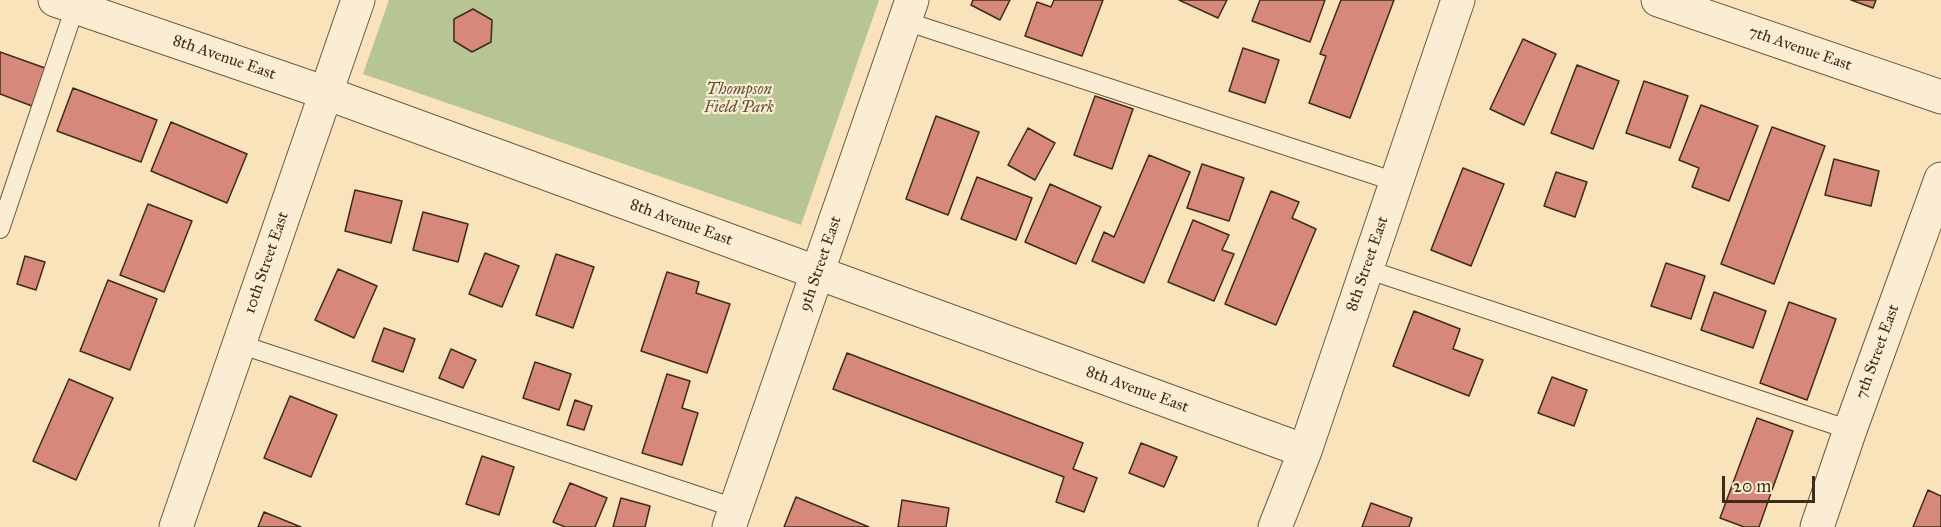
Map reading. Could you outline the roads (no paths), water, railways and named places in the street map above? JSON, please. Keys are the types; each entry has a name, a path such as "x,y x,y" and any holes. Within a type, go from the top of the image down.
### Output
{"street":[{"name":"10th Street East","path":"176,527 358,0"},
{"name":"8th Street East","path":"1275,527 1305,451 1458,0"},
{"name":"7th Avenue East","path":"1658,0 1941,97"},
{"name":"8th Avenue East","path":"65,3 326,93 1305,451"},
{"name":"9th Street East","path":"732,517 909,10"},
{"name":"7th Street East","path":"1817,527 1941,178"}],"lane":[{"path":"0,229 65,3"},
{"path":"909,10 1396,182"},
{"path":"1366,269 1850,430"},
{"path":"239,344 732,517"}],"park label":[{"name":"Thompson Field Park","path":"739,99"}]}
